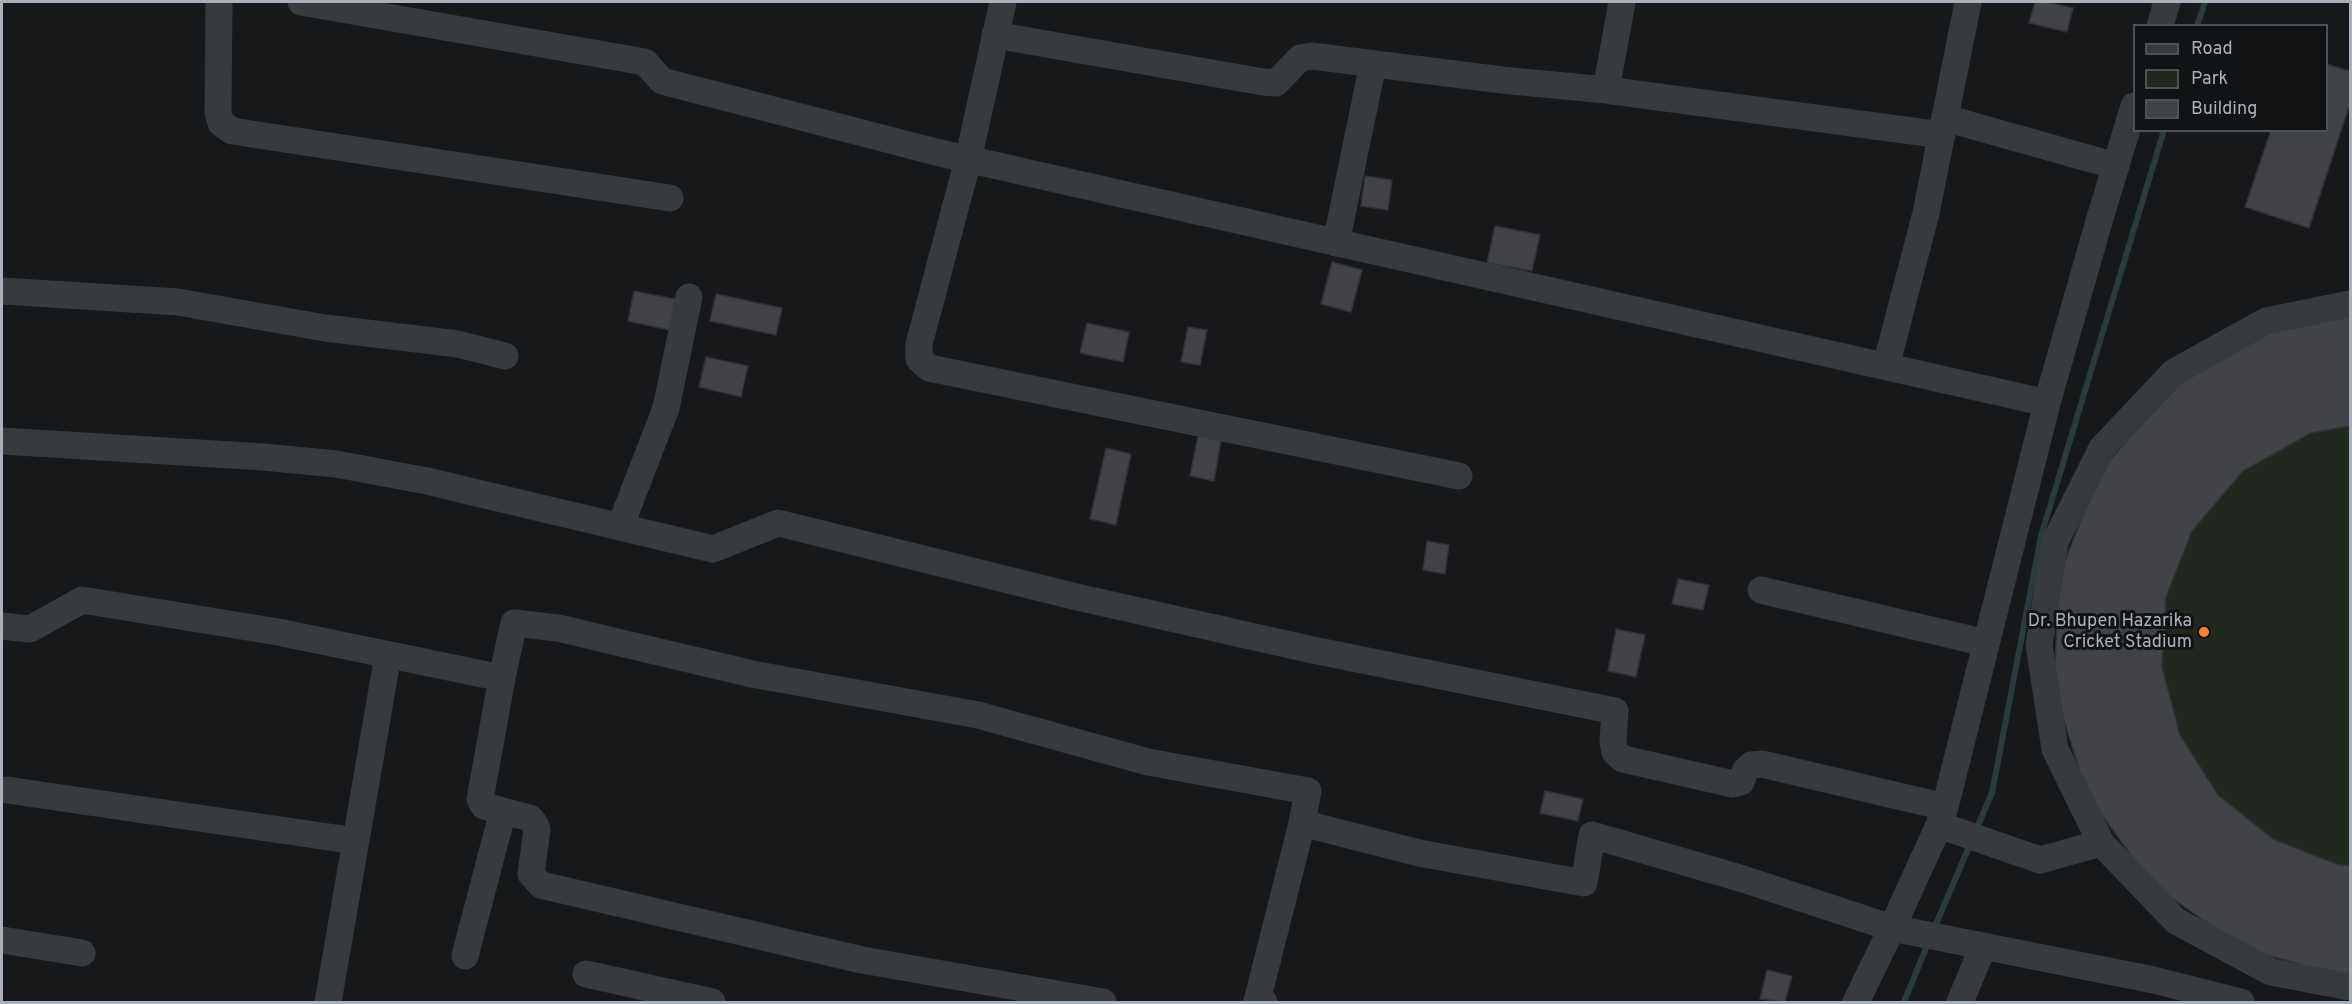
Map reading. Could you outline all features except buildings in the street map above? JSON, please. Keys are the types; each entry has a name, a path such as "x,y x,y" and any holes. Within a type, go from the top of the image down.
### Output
{"street":[{"path":"219,2 218,112 221,123 232,131 670,198"},
{"path":"301,2 645,62 662,81 968,160 2047,403"},
{"path":"1003,2 968,160 919,344 919,359 929,368 1459,476"},
{"path":"1606,90 1622,2"},
{"path":"1886,366 1926,213 1968,2"},
{"path":"2161,24 2167,2"},
{"path":"995,35 1263,82 1276,83 1300,58 1312,56 1502,80 1943,127 2116,166"},
{"path":"1336,243 1373,64"},
{"path":"1856,1002 1949,821 1986,643 2047,403 2133,109"},
{"path":"2,291 178,302 325,328 458,344 505,356"},
{"path":"620,527 666,408 689,297"},
{"path":"2350,304 2266,321 2174,372 2102,448 2055,542 2039,645 2055,749 2101,843 2176,921 2271,972 2350,987"},
{"path":"2,441 264,457 336,464 427,481 714,549 778,522 1077,597 1308,649 1615,711 1613,742 1615,752 1623,759 1732,784 1741,782 1745,771 1751,765 1762,764 1949,821 2040,860 2101,843"},
{"path":"1761,590 1986,643"},
{"path":"2,626 30,629 82,600 278,633 502,678"},
{"path":"1102,1002 862,960 541,885 531,874 537,830 534,823 530,818 484,806 480,799 514,623 558,628 752,674 978,715 1149,762 1308,791 1258,1002"},
{"path":"328,1002 388,655"},
{"path":"7,790 356,841"},
{"path":"465,956 503,811"},
{"path":"1302,823 1419,853 1584,883 1592,835 1743,879 1892,928 2154,980 2241,1002"},
{"path":"2,939 82,953"},
{"path":"1960,1002 1983,947"},
{"path":"586,974 712,1002"}],"green space":[{"name":"Dr. Bhupen Hazarika Cricket Stadium","path":"2350,315 2350,978 2245,949 2153,885 2087,795 2054,688 2059,576 2100,472"}],"waterway":[{"path":"2198,24 2205,2"},
{"path":"1976,830 1992,793 2041,536 2163,132"},
{"path":"1934,929 1971,842"},
{"path":"1904,1002 1929,941"}],"place":[{"name":"Dr. Bhupen Hazarika Cricket Stadium","path":"2204,632"}]}
